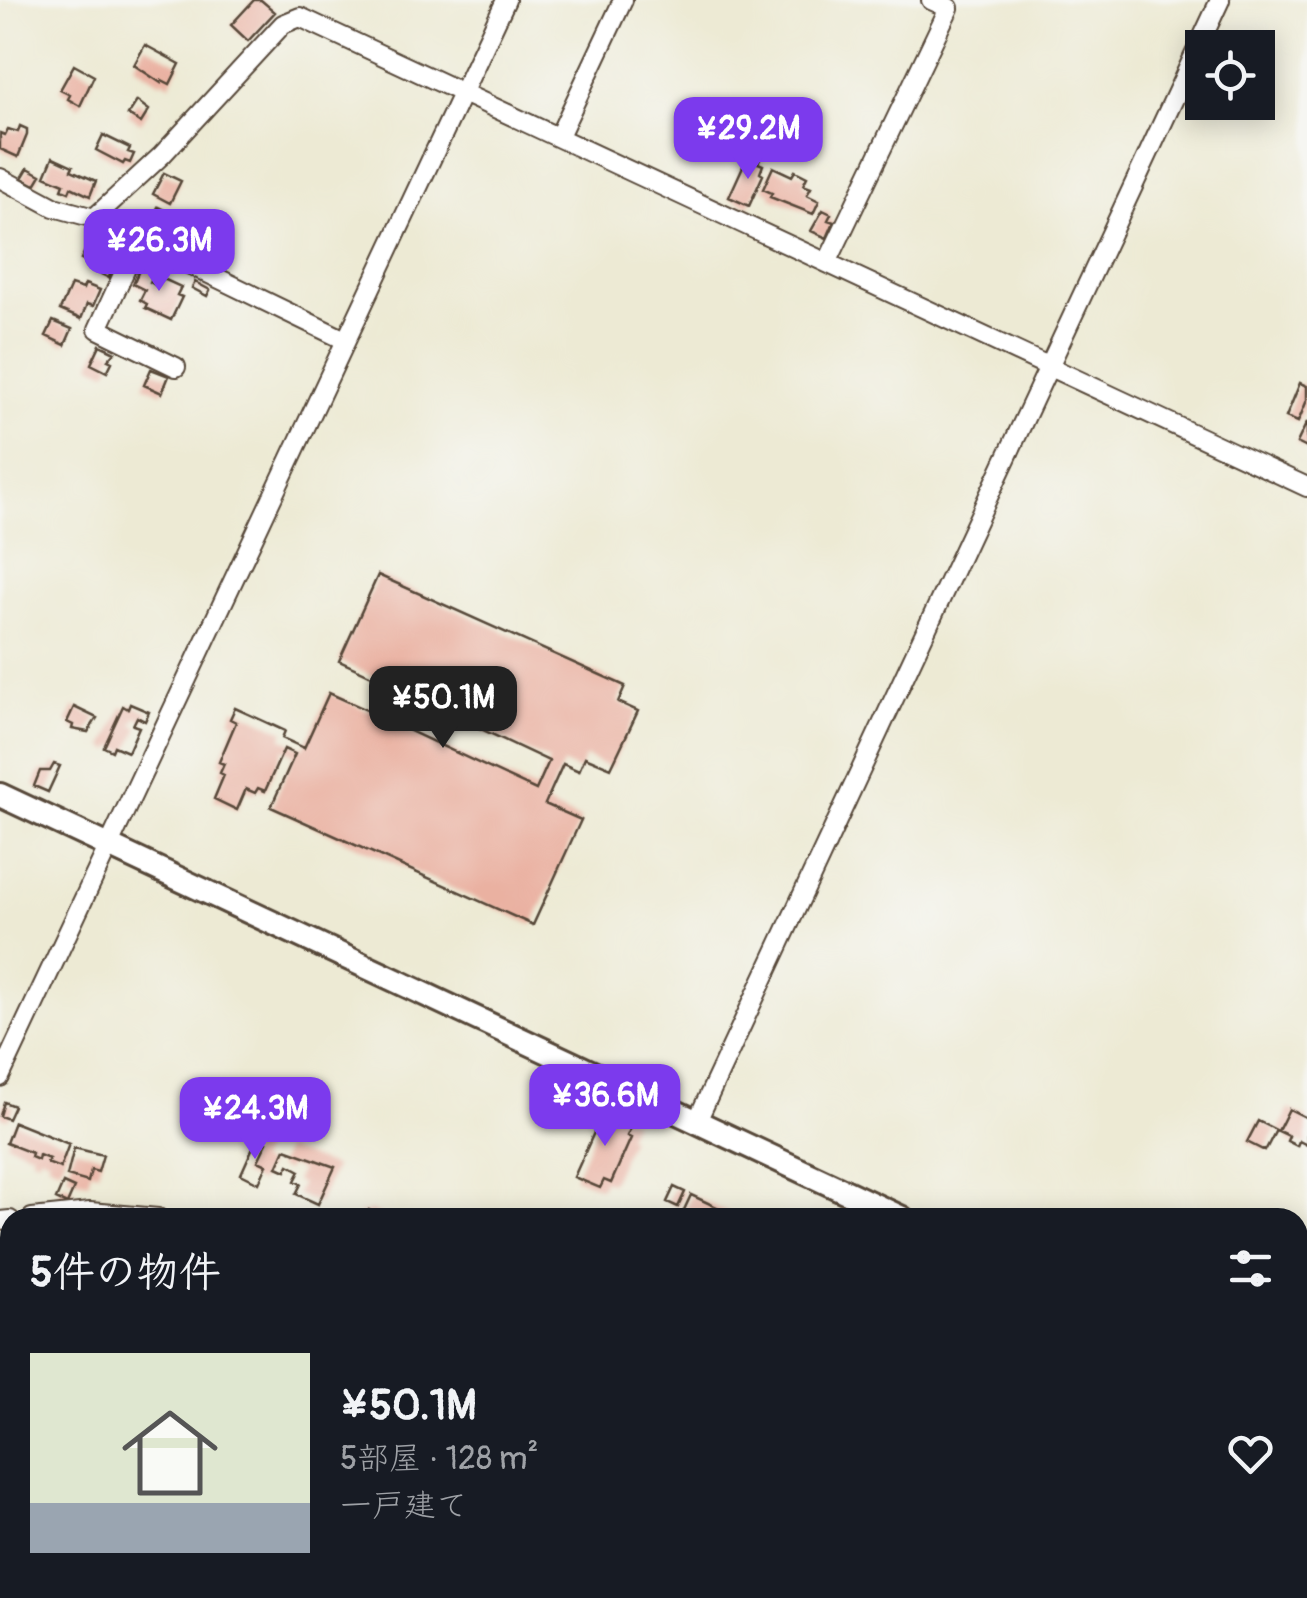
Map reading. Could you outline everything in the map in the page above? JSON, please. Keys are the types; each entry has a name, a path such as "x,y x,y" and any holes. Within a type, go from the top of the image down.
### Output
{"street":[{"path":"0,1078 506,0"},
{"path":"559,136 623,0"},
{"path":"827,264 949,8 931,0"},
{"path":"697,1121 1220,0"},
{"path":"94,218 162,155 283,24 300,18 1307,487"},
{"path":"0,178 54,207 94,218 346,340"},
{"path":"139,240 98,329 176,368"},
{"path":"0,795 881,1208"}],"building":[{"path":"254,0 261,0 275,12 248,41 231,25"},
{"path":"145,45 180,64 170,84 162,80 161,83 134,65"},
{"path":"74,65 94,76 80,106 60,90"},
{"path":"137,101 149,110 141,123 128,115"},
{"path":"20,126 27,129 27,135 18,157 0,149 0,133 5,135 8,129 18,132"},
{"path":"103,135 130,148 128,152 134,154 130,163 123,164 96,150"},
{"path":"752,154 760,158 763,175 749,206 729,197"},
{"path":"53,157 96,181 90,196 71,187 69,192 62,189 64,184 45,176"},
{"path":"773,167 792,176 795,171 807,177 803,185 811,188 807,195 819,201 813,214 770,197 772,193 763,189"},
{"path":"28,168 41,175 35,185 22,178"},
{"path":"164,173 181,181 170,203 153,194"},
{"path":"158,207 179,217 170,236 163,233 161,237 147,230"},
{"path":"823,210 831,214 828,220 834,222 827,238 811,231"},
{"path":"179,236 188,241 181,254 173,250"},
{"path":"99,238 118,247 115,255 119,258 113,263 109,278 81,259 87,247 93,249"},
{"path":"140,268 154,274 150,282 155,285 159,277 181,287 177,295 182,297 171,320 145,308 147,304 140,300 145,290 133,284"},
{"path":"195,282 210,290 207,296 192,288"},
{"path":"85,284 100,290 93,306 87,304 81,319 60,310 71,285 83,289"},
{"path":"53,321 72,329 65,345 46,336"},
{"path":"100,345 115,352 108,360 112,362 107,372 91,364"},
{"path":"151,369 169,376 162,393 144,385"},
{"path":"1300,383 1307,386 1307,400 1298,422 1286,417"},
{"path":"1307,422 1307,448 1297,443"},
{"path":"378,575 625,686 618,702 638,711 611,768 585,757 579,771 563,764 545,804 581,820 533,925 271,807 295,754 284,749 265,791 258,788 255,793 246,789 237,810 214,799 224,775 220,773 224,764 219,762 236,722 230,719 235,708 285,731 282,738 304,748 329,693 369,711 383,681 339,661","holes":["396,689 549,761 536,790 382,718"]},
{"path":"130,704 149,712 145,721 137,717 133,725 139,727 128,752 114,746 112,751 104,747 123,706 128,709"},
{"path":"74,707 97,718 88,732 72,729 73,725 67,722"},
{"path":"54,764 60,766 48,792 34,786 40,771 50,771"},
{"path":"4,1102 14,1106 8,1119 0,1116"},
{"path":"605,1108 634,1121 627,1136 631,1138 611,1183 604,1180 600,1188 574,1177"},
{"path":"270,1109 282,1114 275,1132 263,1127"},
{"path":"1289,1109 1307,1118 1307,1145 1299,1141 1297,1146 1278,1131"},
{"path":"1258,1121 1276,1130 1265,1151 1247,1142"},
{"path":"14,1122 69,1144 60,1168 47,1163 49,1159 39,1155 38,1160 31,1157 32,1153 6,1143"},
{"path":"257,1138 267,1142 258,1161 267,1165 259,1183 241,1174"},
{"path":"74,1148 103,1155 98,1172 91,1170 88,1182 67,1176"},
{"path":"285,1149 335,1167 318,1204 296,1194 301,1184 295,1181 300,1171 289,1165 286,1171 277,1167"},
{"path":"63,1183 74,1188 67,1204 56,1199"},
{"path":"674,1187 685,1192 678,1207 667,1202"},
{"path":"691,1195 719,1208 685,1208"}]}
